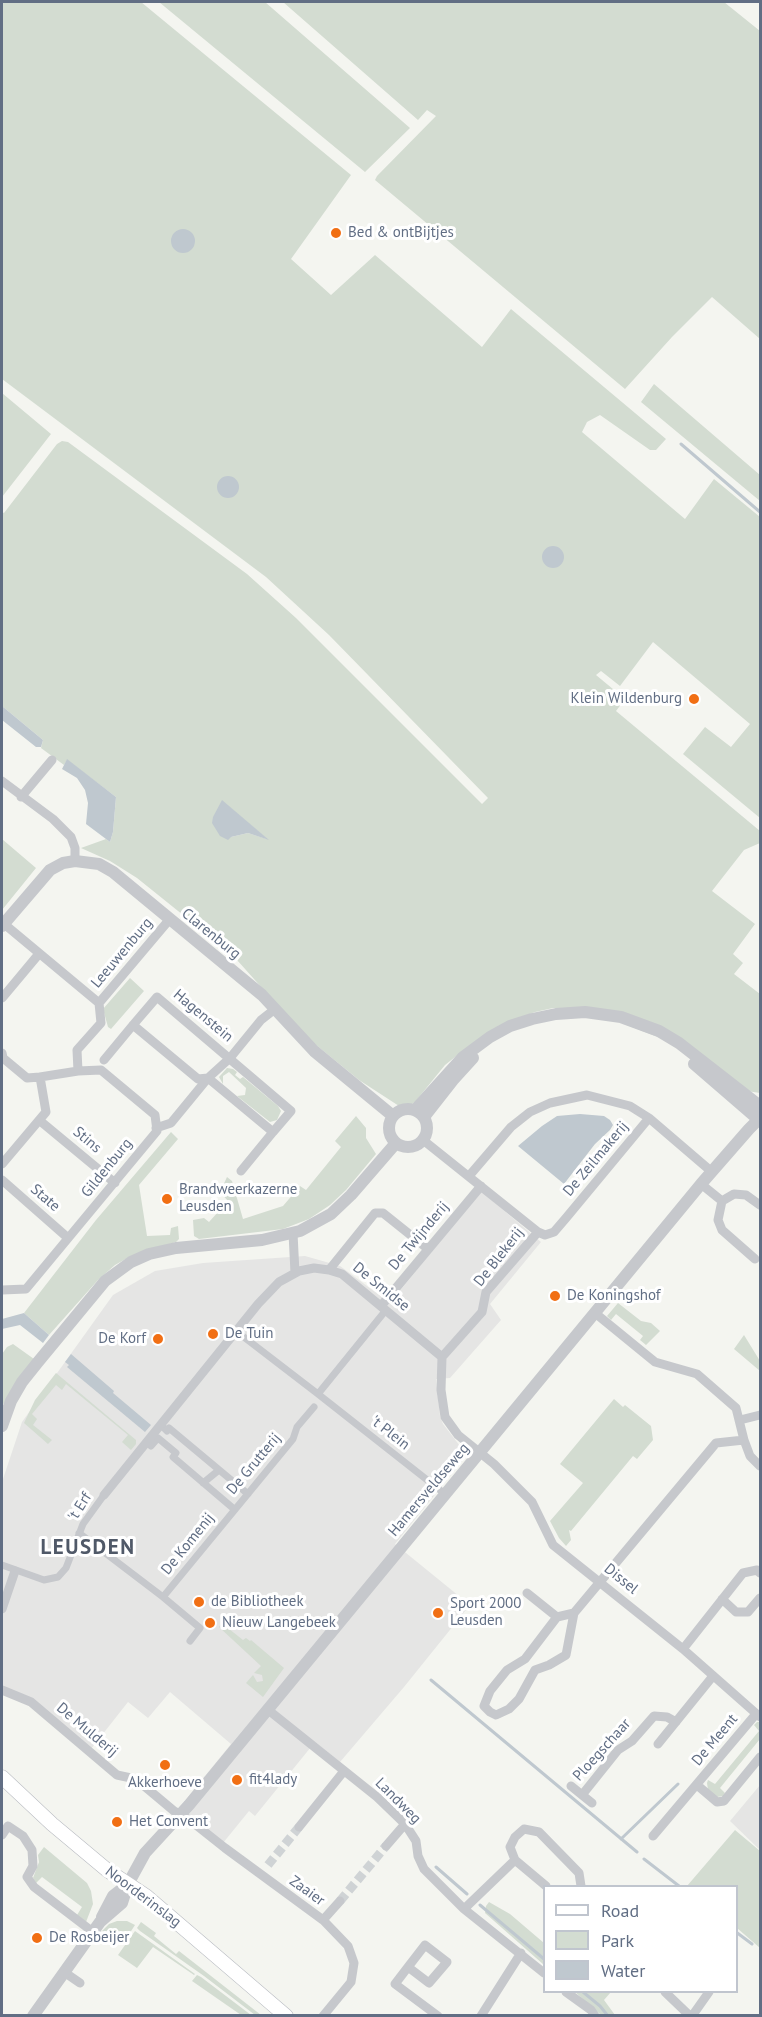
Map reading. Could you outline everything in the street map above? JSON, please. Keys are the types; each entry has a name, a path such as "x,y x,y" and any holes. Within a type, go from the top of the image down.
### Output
{"main road":[{"name":"Noorderinslag","path":"2,1777 52,1824 107,1870 181,1925 286,2016"}],"street":[{"path":"21,797 52,760"},
{"path":"2,781 53,819 71,837 75,849 75,861 63,863 50,870 2,925 99,1003"},
{"name":"Clarenburg","path":"75,861 99,864 113,872 262,995 314,1051 393,1116"},
{"name":"Leeuwenburg","path":"78,1071 77,1050 101,1023 99,1003 169,920"},
{"path":"2,998 38,955"},
{"name":"Hagenstein","path":"104,1060 157,997 291,1111 241,1171"},
{"name":"Hagenstein","path":"156,1128 171,1123 208,1078 230,1058 261,1020 275,1009"},
{"path":"419,1114 461,1070 495,1042 539,1023 582,1018 625,1025 661,1040 760,1115"},
{"path":"133,1025 198,1079 208,1078 273,1132"},
{"path":"2,1053 3,1058 27,1078 100,1070 155,1115 156,1128"},
{"path":"2,1164 46,1112 40,1077"},
{"name":"De Zeilmakerij","path":"469,1176 511,1127 530,1113 550,1103 587,1095 630,1106 649,1118 712,1172"},
{"path":"407,1109 419,1114 427,1129 423,1140 410,1147 396,1143 389,1130 389,1122 393,1116 407,1109"},
{"name":"Hamersveldseweg","path":"33,2016 96,1927 113,1896 128,1884 145,1853 181,1815 760,1115"},
{"name":"De Zeilmakerij","path":"566,1218 649,1118"},
{"name":"Stins","path":"39,1120 115,1183"},
{"name":"Gildenburg","path":"2,1290 26,1289 157,1131 156,1128"},
{"name":"De Blekerij","path":"423,1140 538,1232 545,1235 554,1232 566,1218"},
{"path":"2,1426 11,1401 27,1376 105,1281 131,1262 149,1254 176,1248 262,1240 300,1231 331,1214 351,1195 396,1143"},
{"name":"State","path":"2,1180 68,1238"},
{"path":"701,1184 722,1201"},
{"name":"De Twijnderij","path":"383,1308 428,1249 481,1186"},
{"path":"755,1259 722,1230 718,1220 722,1201 734,1194 746,1194 760,1205"},
{"path":"329,1270 375,1213 383,1213 428,1249"},
{"name":"De Blekerij","path":"442,1357 482,1312 486,1292 538,1232"},
{"path":"104,1495 279,1282 295,1273 293,1233"},
{"name":"De Smidse","path":"295,1273 314,1268 342,1274 442,1357"},
{"path":"318,1394 383,1308"},
{"path":"595,1313 654,1362 697,1374 736,1408 750,1456 760,1466"},
{"name":"'t Plein","path":"236,1332 445,1494"},
{"path":"442,1357 441,1390 445,1417 458,1435 479,1452"},
{"name":"De Grutterij","path":"234,1509 293,1439 297,1427 314,1407"},
{"path":"740,1420 760,1414"},
{"path":"161,1425 167,1431 169,1428 186,1441 248,1494"},
{"path":"146,1442 151,1446 158,1438 176,1453"},
{"path":"574,1613 557,1617 525,1659 507,1670 490,1691 484,1706 490,1712 496,1715 509,1709 519,1699 535,1670 566,1655 574,1613 716,1443 744,1440"},
{"path":"186,1441 173,1457 234,1509"},
{"name":"Dissel","path":"479,1452 532,1502 553,1545 683,1649 758,1715"},
{"path":"203,1483 219,1470"},
{"name":"'t Erf","path":"2,1565 44,1580 58,1577 66,1568 83,1524 104,1495"},
{"name":"De Komenij","path":"163,1597 234,1509"},
{"name":"'t Erf","path":"79,1533 200,1628 190,1641"},
{"path":"683,1649 743,1574 757,1570 760,1573"},
{"path":"2,1609 15,1571"},
{"path":"527,1593 557,1617"},
{"path":"722,1599 736,1612 748,1612 760,1598"},
{"path":"525,1659 531,1662 535,1670"},
{"path":"658,1744 713,1676"},
{"name":"De Mulderij","path":"2,1690 31,1702 117,1775 138,1781 181,1815"},
{"name":"Landweg","path":"267,1709 376,1797 405,1824 416,1841 418,1856 424,1869 464,1909 543,1972"},
{"name":"De Meent","path":"653,1836 758,1715"},
{"name":"Ploegschaar","path":"582,1795 618,1750 632,1741 654,1716 667,1717 676,1722"},
{"name":"De Meent","path":"697,1785 717,1802 724,1801 760,1757"},
{"path":"299,1827 344,1771"},
{"name":"Ploegschaar","path":"571,1786 592,1803"},
{"name":"Zaaier","path":"181,1815 322,1920 348,1946 354,1963 351,1982 323,2016"},
{"path":"386,1846 405,1824"},
{"path":"2,1835 8,1826 23,1836 32,1850 33,1866 27,1877 34,1887 96,1927"},
{"path":"544,1885 515,1860 510,1847 515,1837 524,1829 539,1832 579,1873 580,1885"},
{"path":"464,1909 515,1860"},
{"path":"260,1874 268,1865"},
{"path":"322,1920 340,1900"},
{"path":"481,2016 521,1953"},
{"path":"408,1968 392,1982 438,2016"},
{"path":"64,1972 80,1983"},
{"path":"567,1993 591,2010 595,2016"},
{"path":"666,1993 691,2016 708,1993"}],"shaded area":[{"path":"481,1191 541,1242 490,1304 501,1320 450,1378 436,1379 443,1424 467,1455 395,1544 470,1605 340,1762 315,1742 255,1816 249,1811 223,1843 179,1808 231,1744 170,1692 148,1718 128,1702 91,1749 2,1686 2,1482 22,1422 113,1295 155,1271 203,1263 305,1256 340,1266 390,1303"},
{"path":"760,1785 760,1850 730,1821"}],"green space":[{"path":"2,2 141,2 351,175 291,259 331,295 375,255 482,347 511,309 666,439 656,450 650,450 600,415 587,422 582,432 685,519 714,479 760,517 760,818 683,754 705,727 731,747 750,724 653,642 620,686 601,671 596,675 625,699 616,711 760,831 760,843 744,850 712,891 755,924 733,954 743,963 734,974 760,994 760,1093 747,1091 699,1053 583,1008 553,1008 513,1020 460,1053 445,1065 415,1102 407,1107 399,1106 359,1080 305,1036 237,960 188,919 137,878 110,861 81,848 106,839 110,842 116,797 67,760 64,765 41,748 43,740 2,706 2,512 4,513 57,444 62,441 68,442 247,574 296,618 482,804 488,798 329,635 266,577 2,379","holes":["222,801 267,839 248,833 231,837"]},
{"path":"159,2 265,2 410,128 365,172"},
{"path":"283,2 724,2 760,31 760,339 712,297 625,389 375,180 436,116 427,110 418,120"},
{"path":"654,384 760,475 760,501 641,402"},
{"path":"2,393 51,434 2,497"},
{"path":"2,839 36,868 2,910"},
{"path":"130,978 144,991 111,1029 108,1027 103,1009"},
{"path":"227,1068 233,1069 237,1072 235,1075 240,1079 243,1077 278,1106 281,1111 277,1120 270,1122 237,1096 245,1095 246,1088 229,1072 223,1076 223,1084 219,1077"},
{"path":"356,1116 366,1128 366,1138 376,1154 346,1190 330,1205 309,1219 283,1229 199,1239 194,1236 193,1220 204,1218 209,1222 228,1201 220,1192 227,1177 232,1181 243,1219 283,1206 300,1186 306,1190 341,1147 335,1141"},
{"path":"171,1132 178,1139 139,1185 147,1236 170,1235 171,1228 178,1226 179,1239 176,1242 131,1256 115,1265 98,1280 49,1335 24,1313 96,1220"},
{"path":"618,1303 641,1321 651,1323 660,1331 646,1345 640,1340 643,1336 616,1314 611,1320 607,1316"},
{"path":"744,1335 760,1361 760,1371 734,1349"},
{"path":"13,1344 34,1359 2,1406 2,1354 7,1347"},
{"path":"56,1373 136,1440 131,1450 122,1442 128,1435 66,1384 62,1390 56,1385 32,1414 37,1419 33,1425 52,1440 48,1444 24,1423 35,1400"},
{"path":"614,1399 651,1426 653,1440 637,1459 633,1456 571,1531 569,1530 571,1540 566,1546 550,1521 583,1483 560,1464"},
{"path":"224,1620 226,1622 224,1625 243,1640 246,1638 251,1640 284,1668 263,1697 246,1683 253,1675 257,1682 263,1681 262,1675 254,1673 261,1666 219,1627"},
{"path":"760,1722 760,1739 720,1788 725,1793 723,1796 717,1797 708,1790 708,1780 715,1784 759,1731 754,1725"},
{"path":"735,1830 760,1851 760,1948 738,1929 738,1885 688,1885"},
{"path":"44,1847 87,1883 93,1904 86,1922 77,1915 82,1907 42,1877 36,1883 33,1878 39,1862 38,1855"},
{"path":"489,1902 510,1914 543,1942 543,1964 485,1913"},
{"path":"127,1921 135,1925 124,1942 117,1938 119,1935 114,1932 110,1937 102,1931 109,1924"},
{"path":"141,1922 156,1933 154,1936 176,1954 179,1951 261,2015 255,2015 140,1931 137,1928"},
{"path":"135,1931 195,1974 153,1947 137,1968 118,1955"},
{"path":"197,1975 251,2015 241,2015 192,1981"},
{"path":"576,1993 610,1993 604,2000 615,2015 601,2015"}],"water":[{"path":"183,229 188,230 194,236 194,246 188,252 183,253 178,252 172,246 171,241 172,236 178,230"},
{"path":"228,476 236,479 239,487 236,495 228,498 220,495 217,487 220,479"},
{"path":"553,546 561,549 564,557 561,565 553,568 545,565 542,557 545,549"},
{"path":"2,706 43,740 41,747 36,747 2,720"},
{"path":"67,759 116,797 110,842 86,824 88,803 85,790 77,778 62,769"},
{"path":"222,800 269,840 248,833 231,837 228,840 220,836 212,823"},
{"path":"580,1114 604,1116 613,1125 564,1184 518,1146 557,1116"},
{"path":"24,1313 49,1335 43,1343 20,1325 2,1329 2,1319"},
{"path":"71,1354 151,1425 145,1432 67,1367 69,1365 65,1362"}],"waterway":[{"path":"681,444 760,512"},
{"path":"431,1680 637,1852"},
{"path":"621,1839 678,1784"},
{"path":"644,1859 678,1885"},
{"path":"436,1867 467,1894"},
{"path":"480,1905 543,1958"},
{"path":"738,1934 752,1944"},
{"path":"584,1993 608,2016"}],"tunnel":[{"path":"268,1865 299,1827"},
{"path":"340,1901 386,1846"}],"place":[{"name":"Bed & ontBijtjes","path":"336,233"},
{"name":"Klein Wildenburg","path":"694,699"},
{"name":"Brandweerkazerne Leusden","path":"167,1199"},
{"name":"De Koningshof","path":"555,1296"},
{"name":"De Tuin","path":"213,1334"},
{"name":"De Korf","path":"158,1339"},
{"name":"de Bibliotheek","path":"199,1602"},
{"name":"Sport 2000 Leusden","path":"438,1613"},
{"name":"Nieuw Langebeek","path":"210,1623"},
{"name":"Akkerhoeve","path":"165,1765"},
{"name":"fit4lady","path":"237,1780"},
{"name":"Het Convent","path":"117,1822"},
{"name":"De Rosbeijer","path":"37,1938"}],"district":[{"name":"LEUSDEN","path":"88,1548"}]}
